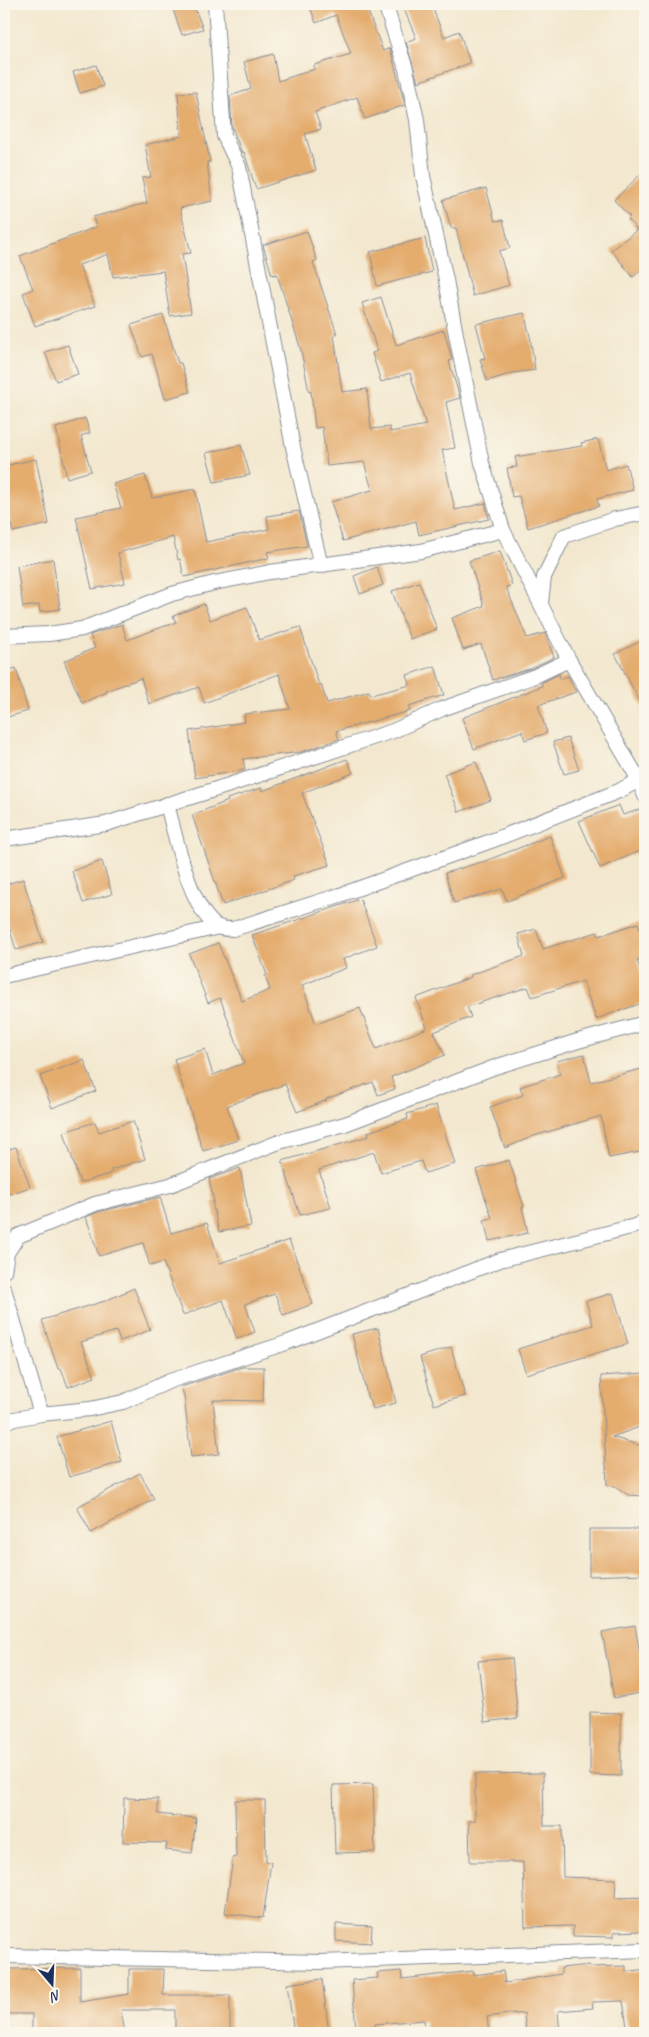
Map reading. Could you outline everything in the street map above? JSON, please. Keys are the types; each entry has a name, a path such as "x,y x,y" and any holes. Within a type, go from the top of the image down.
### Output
{"street":[{"path":"215,4 224,136 239,167 293,447 321,566"},
{"path":"384,4 406,69 417,120 423,176 446,280 482,463 503,530 569,660 640,780 645,796"},
{"path":"541,604 544,577 564,536 615,519 645,513"},
{"path":"4,636 49,634 82,628 172,594 214,583 270,572 421,551 503,530"},
{"path":"4,839 106,824 393,731 442,709 535,676 569,660"},
{"path":"4,976 219,927 233,929 247,926 340,895 500,837 619,792 640,780"},
{"path":"167,804 187,877 205,915 219,927"},
{"path":"4,1271 7,1253 18,1236 96,1204 170,1184 279,1142 345,1124 495,1067 578,1041 645,1023"},
{"path":"4,1421 41,1414 90,1409 123,1402 170,1381 286,1344 500,1260 635,1226 645,1221"},
{"path":"4,1289 41,1414"},
{"path":"4,1956 321,1962 645,1950"}],"building":[{"path":"171,4 193,4 203,29 182,35"},
{"path":"309,4 365,4 383,51 390,48 405,105 365,119 357,97 315,112 321,129 305,134 316,170 256,189 244,152 242,153 232,127 230,96 251,89 244,62 273,54 278,81 315,69 314,65 351,54 336,15 316,23"},
{"path":"402,4 431,4 444,37 459,31 470,63 418,82 406,42 416,38"},
{"path":"96,65 103,86 80,93 73,72"},
{"path":"196,92 210,162 207,162 212,201 180,208 191,253 182,254 191,313 170,316 163,271 113,277 108,254 79,265 95,306 35,326 23,293 33,289 20,256 96,227 93,217 147,203 142,178 151,177 145,145 181,136 178,93"},
{"path":"645,170 645,267 633,277 611,250 637,230 628,219 630,217 614,200"},
{"path":"486,188 495,221 503,220 510,248 499,251 509,285 473,296 456,228 451,228 443,200"},
{"path":"307,231 317,261 313,262 337,334 334,335 342,392 367,389 371,429 390,427 390,432 426,425 410,373 381,382 372,353 377,351 362,303 381,297 396,345 444,330 452,360 449,361 460,398 446,402 455,448 442,450 455,510 485,503 489,519 419,535 416,521 343,541 331,502 372,490 364,462 327,466 322,427 315,428 311,391 309,392 301,350 277,274 272,275 263,245"},
{"path":"425,238 432,272 377,286 370,252"},
{"path":"524,313 530,336 535,370 513,373 487,381 480,359 485,358 476,324"},
{"path":"163,315 178,363 181,363 190,392 165,399 152,354 142,357 131,325"},
{"path":"68,345 78,374 56,381 45,352"},
{"path":"85,418 90,433 81,436 91,471 67,478 56,428"},
{"path":"598,439 606,470 626,464 633,490 597,499 599,506 528,528 519,496 512,497 507,468 517,467 515,457 582,446 581,443"},
{"path":"241,445 250,475 214,482 206,453"},
{"path":"36,459 49,524 13,532 4,500 4,466"},
{"path":"145,475 152,498 195,489 206,542 269,529 267,516 299,511 307,546 267,552 269,558 184,577 173,537 118,553 125,583 92,589 76,517 121,508 113,484"},
{"path":"500,551 512,585 506,587 527,638 545,633 554,657 532,668 493,680 481,644 463,650 452,618 484,606 469,561"},
{"path":"53,559 60,609 40,612 39,605 23,607 17,566"},
{"path":"377,567 383,585 360,594 354,576"},
{"path":"419,582 437,629 410,639 392,591"},
{"path":"204,604 210,620 247,607 259,640 300,627 319,685 321,684 327,703 369,691 371,695 410,685 407,675 435,666 444,695 409,706 410,711 336,731 339,739 301,752 243,759 245,770 195,778 189,731 245,722 244,714 290,709 279,674 204,703 199,687 149,704 141,678 106,691 82,703 64,661 95,648 90,635 122,624 127,640 176,622 173,616"},
{"path":"645,639 645,711 615,654"},
{"path":"16,668 28,711 4,718 4,672"},
{"path":"559,674 560,679 568,676 576,692 538,705 547,733 525,740 522,731 474,749 462,718 542,686 541,683"},
{"path":"568,738 579,770 564,774 553,742"},
{"path":"347,759 353,773 302,793 330,865 293,876 294,880 223,905 192,815 228,801 227,799 261,788 262,791"},
{"path":"476,762 491,800 459,812 444,774"},
{"path":"619,805 623,815 645,808 645,849 600,868 579,821"},
{"path":"550,836 565,878 507,901 502,889 454,903 445,873 485,861"},
{"path":"102,861 112,894 83,903 72,871"},
{"path":"23,879 43,942 16,950 4,911 4,885"},
{"path":"360,899 377,946 343,959 346,968 302,985 316,1024 360,1008 376,1049 427,1028 416,998 471,977 470,975 524,956 518,934 536,929 543,949 597,932 599,936 638,923 645,945 645,957 637,960 645,984 645,1002 596,1019 583,981 532,997 528,987 467,1007 471,1017 434,1032 445,1055 391,1077 395,1089 378,1095 373,1082 297,1112 285,1084 227,1106 238,1140 203,1151 174,1059 205,1049 213,1075 244,1063 220,998 208,1003 189,954 218,943 242,1001 270,990 265,976 267,975 252,935"},
{"path":"584,1054 591,1082 645,1068 645,1114 641,1114 645,1135 645,1151 609,1158 601,1116 534,1136 505,1148 490,1107 523,1095 520,1087 560,1074 557,1061"},
{"path":"84,1060 96,1091 52,1108 40,1076"},
{"path":"436,1105 455,1164 425,1173 421,1161 381,1173 374,1152 319,1170 331,1208 300,1215 282,1161 369,1136 368,1132 408,1119 407,1114"},
{"path":"133,1121 145,1159 111,1170 112,1173 80,1183 64,1132 95,1122 99,1132"},
{"path":"16,1147 30,1187 4,1196 4,1151"},
{"path":"509,1160 524,1207 522,1207 528,1233 489,1241 484,1220 492,1218 476,1170"},
{"path":"240,1168 251,1226 219,1232 209,1179"},
{"path":"160,1197 171,1233 207,1223 220,1263 289,1240 313,1304 283,1315 275,1294 245,1304 255,1332 237,1339 223,1300 183,1315 163,1262 150,1266 143,1243 99,1256 86,1217 98,1212"},
{"path":"134,1288 150,1330 120,1341 116,1331 81,1342 95,1377 68,1387 61,1368 58,1369 42,1320 105,1301"},
{"path":"613,1293 628,1344 526,1374 518,1349 593,1325 586,1301"},
{"path":"378,1328 396,1403 373,1409 370,1399 368,1399 352,1334"},
{"path":"451,1347 465,1396 434,1405 420,1357"},
{"path":"242,1367 264,1367 263,1401 213,1400 219,1454 191,1457 184,1395 181,1387"},
{"path":"645,1373 645,1425 612,1437 645,1447 645,1496 628,1495 615,1486 607,1485 601,1376"},
{"path":"111,1421 122,1462 69,1477 57,1437"},
{"path":"140,1473 154,1499 91,1533 77,1507"},
{"path":"589,1529 645,1529 645,1574 589,1576"},
{"path":"635,1626 645,1692 614,1698 602,1632"},
{"path":"512,1658 518,1718 485,1722 478,1661"},
{"path":"590,1712 621,1713 621,1776 590,1775"},
{"path":"543,1773 544,1826 562,1826 563,1877 616,1879 615,1898 645,1897 645,1931 614,1932 614,1937 573,1936 573,1926 525,1927 523,1862 470,1862 469,1821 475,1821 475,1774"},
{"path":"373,1784 375,1852 335,1853 333,1785"},
{"path":"124,1798 158,1799 158,1814 196,1818 192,1853 166,1850 167,1843 123,1842"},
{"path":"235,1800 265,1800 266,1862 271,1862 263,1918 225,1913 233,1857 236,1858"},
{"path":"336,1924 372,1926 371,1943 336,1941"},
{"path":"589,1965 589,1967 626,1966 626,1972 645,1969 645,2033 628,2033 623,2001 592,2002 593,2008 558,2011 560,2033 526,2033 524,2013 487,2017 489,2033 426,2033 424,2020 375,2024 376,2030 356,2031 352,1980 378,1978 377,1973 401,1971 402,1979 473,1971 474,1975 503,1971 505,1983 561,1974 561,1968"},
{"path":"80,1968 80,2002 129,1994 129,1969 164,1969 163,1995 230,1995 230,2033 175,2033 175,2010 121,2010 125,2033 106,2033 105,2031 32,2031 32,2014 4,2014 4,1969"},
{"path":"322,1979 329,2033 294,2033 287,1984"}]}
